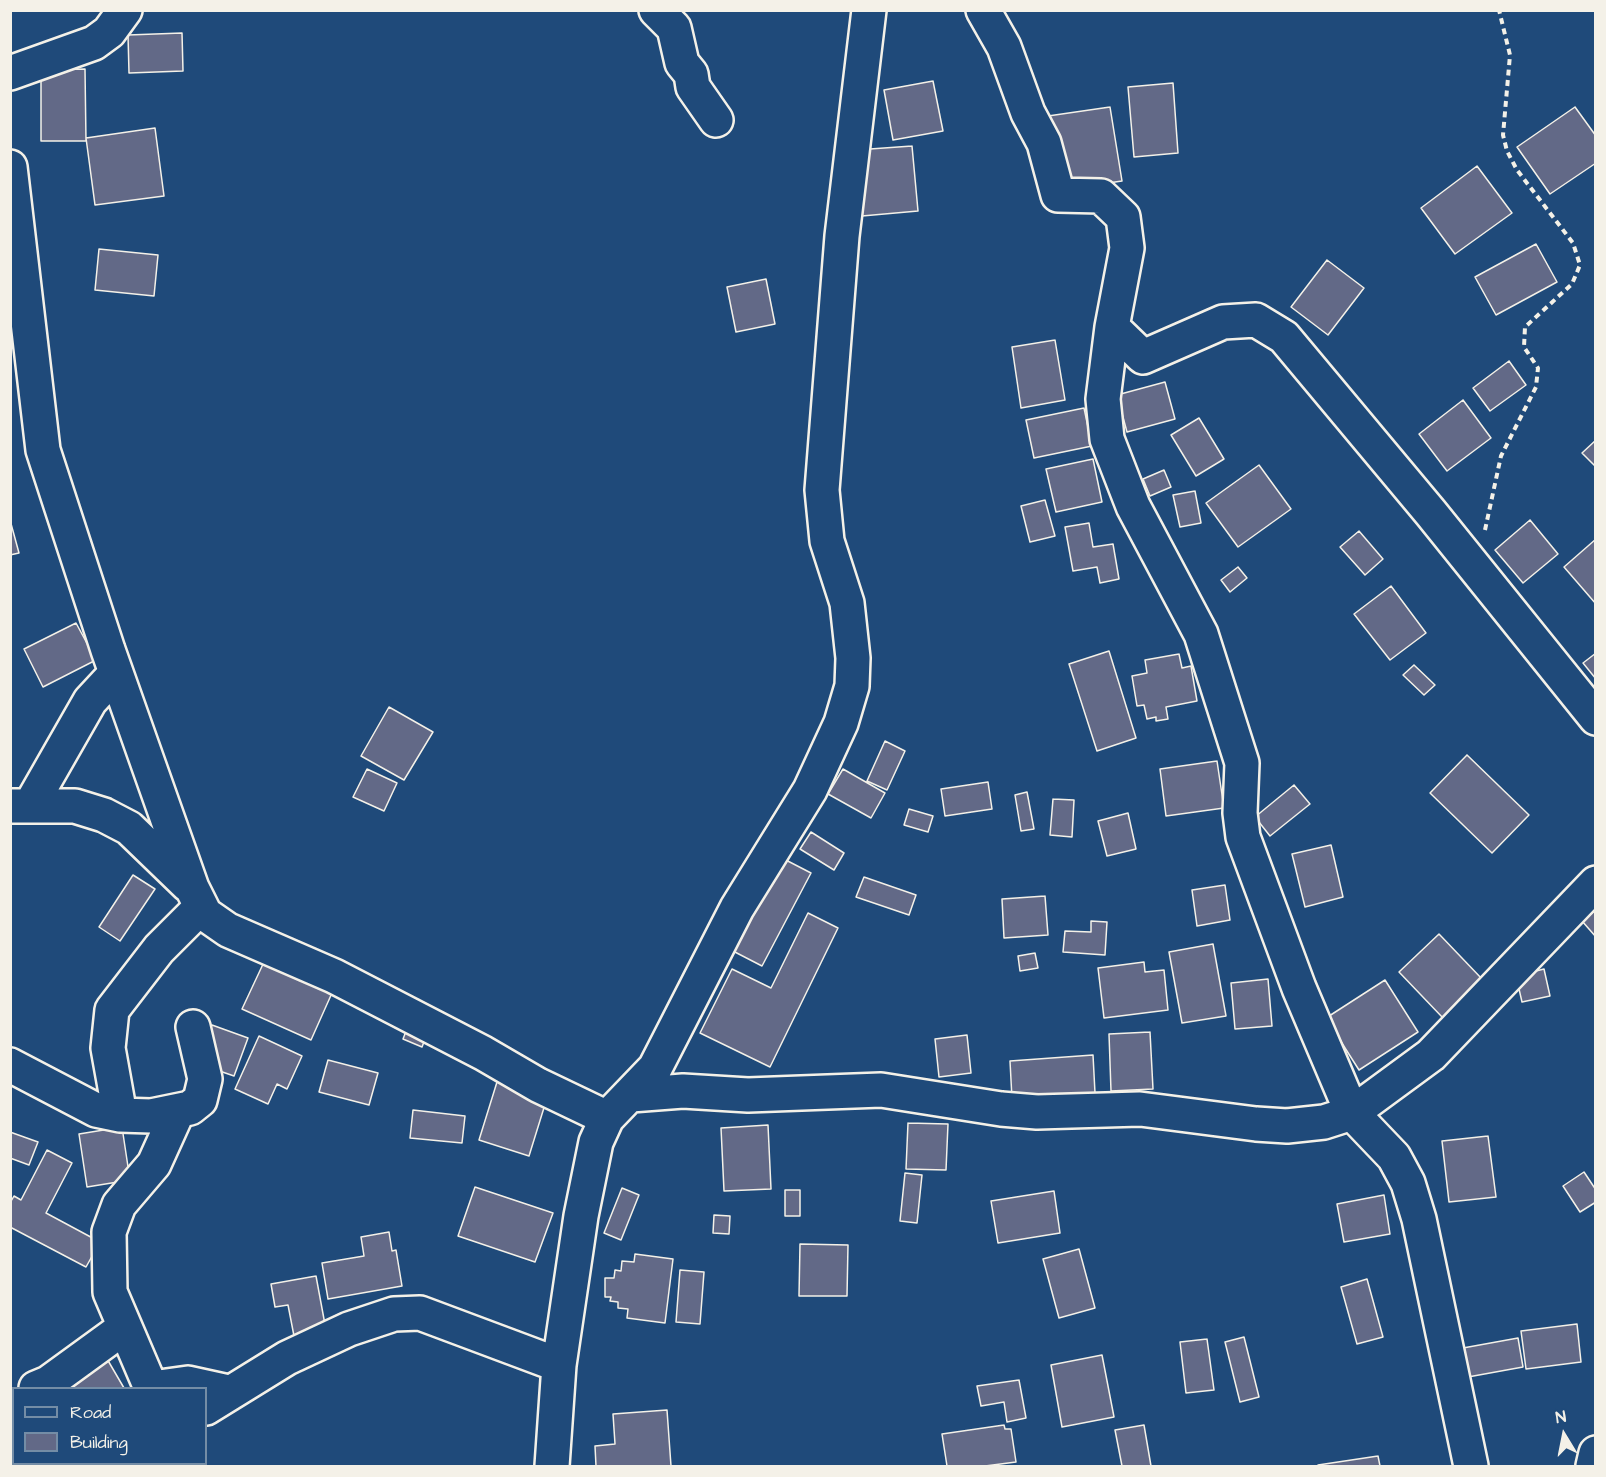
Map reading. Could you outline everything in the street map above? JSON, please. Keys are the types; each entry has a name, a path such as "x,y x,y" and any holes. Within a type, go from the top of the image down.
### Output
{"street":[{"path":"10,73 94,44 109,32 125,10"},
{"path":"656,10 674,28 682,63 691,74 693,87 716,120"},
{"path":"552,1467 560,1365 581,1216 596,1142 607,1118 655,1068 737,908 810,790 841,723 852,686 853,658 847,603 827,541 822,490 842,236 870,10"},
{"path":"983,10 1004,47 1028,113 1044,143 1058,195 1101,196 1123,217 1127,248 1112,327 1103,399 1107,439 1133,506 1201,634 1242,763 1240,813 1248,855 1299,988 1352,1113 1394,1157 1408,1183 1419,1219 1472,1467"},
{"path":"10,167 35,398 43,450 116,673 197,898 205,914 228,930 334,976 538,1085 607,1118"},
{"path":"1112,327 1143,357 1223,322 1256,320 1284,337 1478,571 1596,718"},
{"path":"20,806 90,701 116,673"},
{"path":"20,806 75,806 129,828 197,898"},
{"path":"631,1095 683,1091 748,1095 881,1090 1001,1109 1038,1112 1160,1110 1256,1124 1287,1126 1324,1122 1352,1113 1431,1055 1596,883"},
{"path":"120,1115 108,1048 112,1010 197,898"},
{"path":"10,1065 96,1110 120,1115 152,1116 190,1108 200,1100 205,1079 194,1027"},
{"path":"151,1387 110,1292 109,1232 119,1205 154,1164 178,1110"},
{"path":"217,1400 286,1358 349,1329 394,1314 420,1313 560,1365"},
{"path":"40,1387 125,1327"},
{"path":"164,1387 188,1383 195,1387"},
{"path":"1593,1467 1596,1453"}],"path":[{"path":"1478,571 1486,521 1501,456 1536,387 1538,368 1524,346 1525,327 1572,284 1580,265 1573,243 1516,170 1507,151 1503,135 1510,55 1499,10"}],"building":[{"path":"182,33 183,71 129,73 128,35"},
{"path":"85,69 86,141 41,141 41,70"},
{"path":"933,81 943,131 893,140 884,90"},
{"path":"1173,83 1178,153 1134,157 1128,87"},
{"path":"1110,107 1122,181 1060,190 1048,116"},
{"path":"1575,107 1596,136 1596,163 1550,194 1517,147"},
{"path":"155,128 164,196 95,205 86,138"},
{"path":"912,146 918,211 862,216 856,150"},
{"path":"1477,166 1512,213 1455,254 1421,208"},
{"path":"1536,244 1557,282 1496,315 1475,277"},
{"path":"99,249 158,255 154,296 95,290"},
{"path":"1327,260 1364,288 1328,335 1291,307"},
{"path":"766,279 775,324 736,332 727,287"},
{"path":"1055,340 1065,400 1021,408 1012,347"},
{"path":"1509,361 1526,385 1490,411 1473,388"},
{"path":"1165,382 1175,419 1127,432 1117,395"},
{"path":"1463,400 1491,438 1447,471 1419,434"},
{"path":"1084,408 1092,446 1034,458 1026,420"},
{"path":"1199,418 1224,459 1196,476 1171,435"},
{"path":"1596,440 1596,467 1582,453"},
{"path":"1093,459 1102,502 1056,512 1046,469"},
{"path":"1259,465 1291,509 1238,547 1206,503"},
{"path":"1164,470 1171,487 1150,496 1143,479"},
{"path":"1195,491 1201,523 1180,527 1173,495"},
{"path":"1045,500 1055,536 1030,542 1021,506"},
{"path":"10,520 19,553 10,555"},
{"path":"1530,520 1558,554 1523,583 1495,550"},
{"path":"1089,523 1093,547 1113,544 1119,579 1100,583 1097,567 1073,571 1065,527"},
{"path":"1359,531 1383,559 1365,575 1340,547"},
{"path":"1596,539 1596,604 1564,567"},
{"path":"1238,567 1247,578 1230,592 1221,580"},
{"path":"1391,586 1426,633 1390,660 1354,614"},
{"path":"76,623 96,660 43,687 24,649"},
{"path":"1109,651 1136,738 1097,751 1069,664"},
{"path":"1596,653 1596,679 1583,663"},
{"path":"1179,654 1182,668 1191,666 1197,701 1166,707 1168,719 1156,721 1156,717 1147,719 1144,705 1137,706 1132,676 1147,673 1145,660"},
{"path":"1414,665 1435,685 1424,695 1403,675"},
{"path":"389,707 433,732 404,780 361,756"},
{"path":"885,741 905,751 887,790 867,781"},
{"path":"1467,755 1529,815 1492,853 1430,793"},
{"path":"1217,761 1224,808 1166,816 1160,769"},
{"path":"367,769 397,783 384,811 353,797"},
{"path":"843,769 885,793 871,818 828,794"},
{"path":"988,782 992,809 945,816 941,789"},
{"path":"1294,785 1310,804 1270,836 1255,817"},
{"path":"1027,792 1034,829 1021,831 1015,795"},
{"path":"1053,799 1074,800 1072,837 1050,835"},
{"path":"909,809 933,816 928,832 904,825"},
{"path":"1128,813 1136,849 1107,856 1098,821"},
{"path":"811,832 844,853 834,870 800,849"},
{"path":"1331,845 1343,897 1305,907 1292,854"},
{"path":"780,857 811,873 762,966 731,950"},
{"path":"133,875 155,889 120,941 99,927"},
{"path":"864,877 916,895 909,915 856,897"},
{"path":"1225,885 1230,920 1197,926 1192,890"},
{"path":"1045,896 1048,935 1004,938 1002,899"},
{"path":"1596,910 1596,937 1582,921"},
{"path":"808,913 838,928 770,1067 700,1033 732,969 771,988"},
{"path":"1091,921 1107,922 1105,955 1063,952 1065,931 1091,932"},
{"path":"1439,934 1483,980 1443,1018 1399,972"},
{"path":"1213,944 1226,1016 1182,1023 1169,952"},
{"path":"1035,953 1038,968 1020,971 1018,956"},
{"path":"264,962 332,993 311,1040 242,1009"},
{"path":"1144,962 1145,972 1164,970 1168,1010 1104,1018 1098,968"},
{"path":"1544,969 1550,996 1522,1002 1516,976"},
{"path":"1268,979 1272,1026 1235,1029 1231,983"},
{"path":"1385,980 1418,1032 1359,1070 1326,1018"},
{"path":"410,1021 429,1029 422,1047 403,1039"},
{"path":"212,1025 248,1038 234,1076 208,1067 202,1052"},
{"path":"1150,1032 1153,1089 1111,1091 1109,1034"},
{"path":"967,1035 971,1073 939,1077 935,1039"},
{"path":"259,1036 302,1056 287,1089 277,1084 268,1104 235,1089"},
{"path":"1093,1055 1095,1093 1012,1099 1010,1061"},
{"path":"328,1060 378,1073 369,1105 319,1092"},
{"path":"497,1082 547,1098 529,1156 479,1140"},
{"path":"413,1110 465,1116 462,1143 410,1138"},
{"path":"908,1123 948,1124 946,1170 906,1169"},
{"path":"768,1125 771,1189 724,1191 721,1128"},
{"path":"122,1127 130,1180 87,1187 79,1134"},
{"path":"10,1132 38,1142 29,1165 10,1158"},
{"path":"1488,1136 1496,1197 1449,1202 1442,1141"},
{"path":"47,1150 72,1163 46,1213 100,1242 86,1267 10,1227 10,1203 14,1196 21,1200"},
{"path":"1584,1172 1596,1190 1596,1202 1580,1212 1563,1186"},
{"path":"905,1173 922,1175 917,1223 900,1221"},
{"path":"475,1187 553,1213 535,1262 458,1236"},
{"path":"622,1188 639,1195 621,1240 604,1233"},
{"path":"785,1190 800,1190 800,1216 785,1216"},
{"path":"1054,1191 1060,1233 998,1243 991,1201"},
{"path":"1384,1195 1390,1234 1344,1242 1337,1204"},
{"path":"714,1215 730,1216 729,1234 713,1233"},
{"path":"389,1232 392,1251 396,1250 402,1286 328,1299 322,1263 364,1256 361,1237"},
{"path":"800,1244 848,1245 847,1296 799,1296"},
{"path":"1079,1249 1095,1308 1059,1318 1043,1259"},
{"path":"635,1254 673,1259 665,1323 627,1318 628,1309 618,1308 618,1302 610,1301 611,1297 605,1297 605,1278 614,1278 615,1270 621,1271 622,1261 634,1262"},
{"path":"680,1270 704,1272 700,1324 676,1322"},
{"path":"316,1276 326,1330 294,1336 288,1305 275,1307 271,1284"},
{"path":"1367,1279 1383,1337 1357,1344 1341,1287"},
{"path":"1577,1324 1581,1362 1526,1369 1521,1331"},
{"path":"1244,1337 1259,1397 1240,1402 1225,1342"},
{"path":"1518,1338 1523,1367 1468,1377 1463,1348"},
{"path":"1207,1339 1214,1390 1186,1393 1180,1342"},
{"path":"103,1352 123,1387 70,1387 63,1375"},
{"path":"1102,1355 1114,1417 1062,1427 1051,1365"},
{"path":"1019,1380 1026,1418 1007,1422 1004,1402 981,1406 977,1386"},
{"path":"667,1410 671,1466 596,1466 595,1446 615,1444 613,1414"},
{"path":"1004,1425 1005,1429 1011,1429 1016,1462 985,1466 947,1466 942,1434"},
{"path":"1144,1425 1151,1466 1122,1466 1115,1430"},
{"path":"1378,1456 1380,1466 1318,1466 1318,1465"}]}
